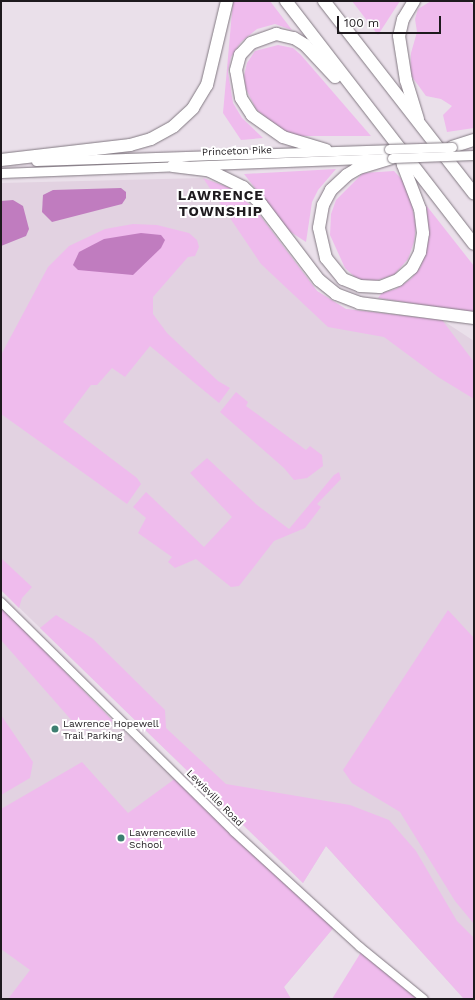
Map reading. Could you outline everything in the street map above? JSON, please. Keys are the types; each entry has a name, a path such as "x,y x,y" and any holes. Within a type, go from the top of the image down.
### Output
{"highway":[{"path":"1,160 130,145 151,139 174,126 193,108 207,85 227,1"},
{"path":"286,1 474,244"},
{"path":"324,1 474,194"},
{"path":"414,1 403,19 399,36 406,80 419,122"},
{"path":"326,150 283,137 252,115 238,89 236,70 240,56 259,38 276,34 286,36 305,45 340,83 354,89"},
{"path":"452,147 474,140"},
{"path":"392,158 355,159 326,199 320,216 320,238 330,266 343,279 360,286 380,287 406,274 417,260 422,243 423,226 420,209 402,165 398,145"},
{"path":"173,166 208,170 243,187 261,204 319,280 336,294 358,302 474,318"}],"main road":[{"name":"Princeton Pike","path":"1,173 355,159 452,147 474,147"},
{"name":"Princeton Pike","path":"1,160 274,154 326,150 355,159"},
{"path":"392,158 474,156"}],"street":[{"name":"Lewisville Road","path":"1,602 252,848 360,947 424,999"}],"shaded area":[{"path":"233,1 270,1 292,30 275,24 257,29 241,42 231,57 228,72 233,103 242,118 263,138 241,140 223,113"},
{"path":"352,1 400,1 378,35"},
{"path":"431,1 468,1 474,5 474,128 447,132 443,115 452,106 441,99 426,96 410,74 411,53 417,32 415,19 418,9"},
{"path":"278,45 293,48 301,55 371,136 295,136 275,126 256,109 246,89 244,76 247,63 255,51"},
{"path":"336,169 318,190 312,202 306,242 289,231 244,174"},
{"path":"394,171 408,186 416,226 414,242 408,259 394,275 371,282 357,279 345,268 330,235 331,214 336,200 363,173"},
{"path":"203,178 230,188 255,209 317,291 346,309 442,320 474,341 474,999 464,999 326,846 303,883 1,590 1,183"},
{"path":"203,178 230,188 255,209 317,291 346,309 442,320 474,362 474,399 438,377 384,337 328,327 261,264"},
{"path":"121,188 126,192 126,198 122,204 52,222 42,212 43,195 53,190"},
{"path":"13,200 23,206 29,229 26,236 1,246 1,201"},
{"path":"426,205 474,266 474,313 378,298 382,293 396,289 411,279 421,266 429,236"},
{"path":"133,224 157,225 189,233 197,240 199,247 195,256 188,257 153,297 153,314 167,333 218,381 230,388 219,403 150,346 125,377 112,368 97,385 91,385 63,422 137,478 141,484 127,504 1,414 1,355 48,267 69,246 105,229"},
{"path":"141,233 161,235 165,240 161,248 133,275 78,270 73,265 79,252 104,239"},
{"path":"236,392 248,402 246,406 306,450 310,446 322,455 323,466 307,478 294,480 284,468 220,412"},
{"path":"207,458 257,505 289,529 334,475 339,472 341,479 317,504 321,507 305,528 274,541 239,586 231,587 196,559 175,568 168,562 172,557 138,533 146,518 133,507 146,492 204,547 232,517 190,473"},
{"path":"1,558 32,587 22,598 19,608 1,590"},
{"name":"Lawrenceville School","path":"1,606 113,721 335,926 284,987 291,999 1,999"},
{"path":"1,606 113,721 80,730 1,640"},
{"path":"448,610 474,638 474,924 455,901 400,812 352,783 343,770"},
{"path":"56,615 93,639 165,710 166,728 226,784 350,805 389,820 416,851 457,921 474,938 474,999 464,999 326,846 303,883 40,628"},
{"path":"1,715 33,762 30,778 1,795"},
{"name":"Lawrenceville School","path":"82,762 128,813 176,778 335,926 284,987 291,999 8,999 30,970 1,949 1,809"},
{"path":"363,949 420,999 332,999"}],"place":[{"name":"Lawrence Hopewell Trail Parking","path":"55,729"},
{"name":"Lawrenceville School","path":"121,838"}],"district":[{"name":"LAWRENCE TOWNSHIP","path":"221,204"}]}
